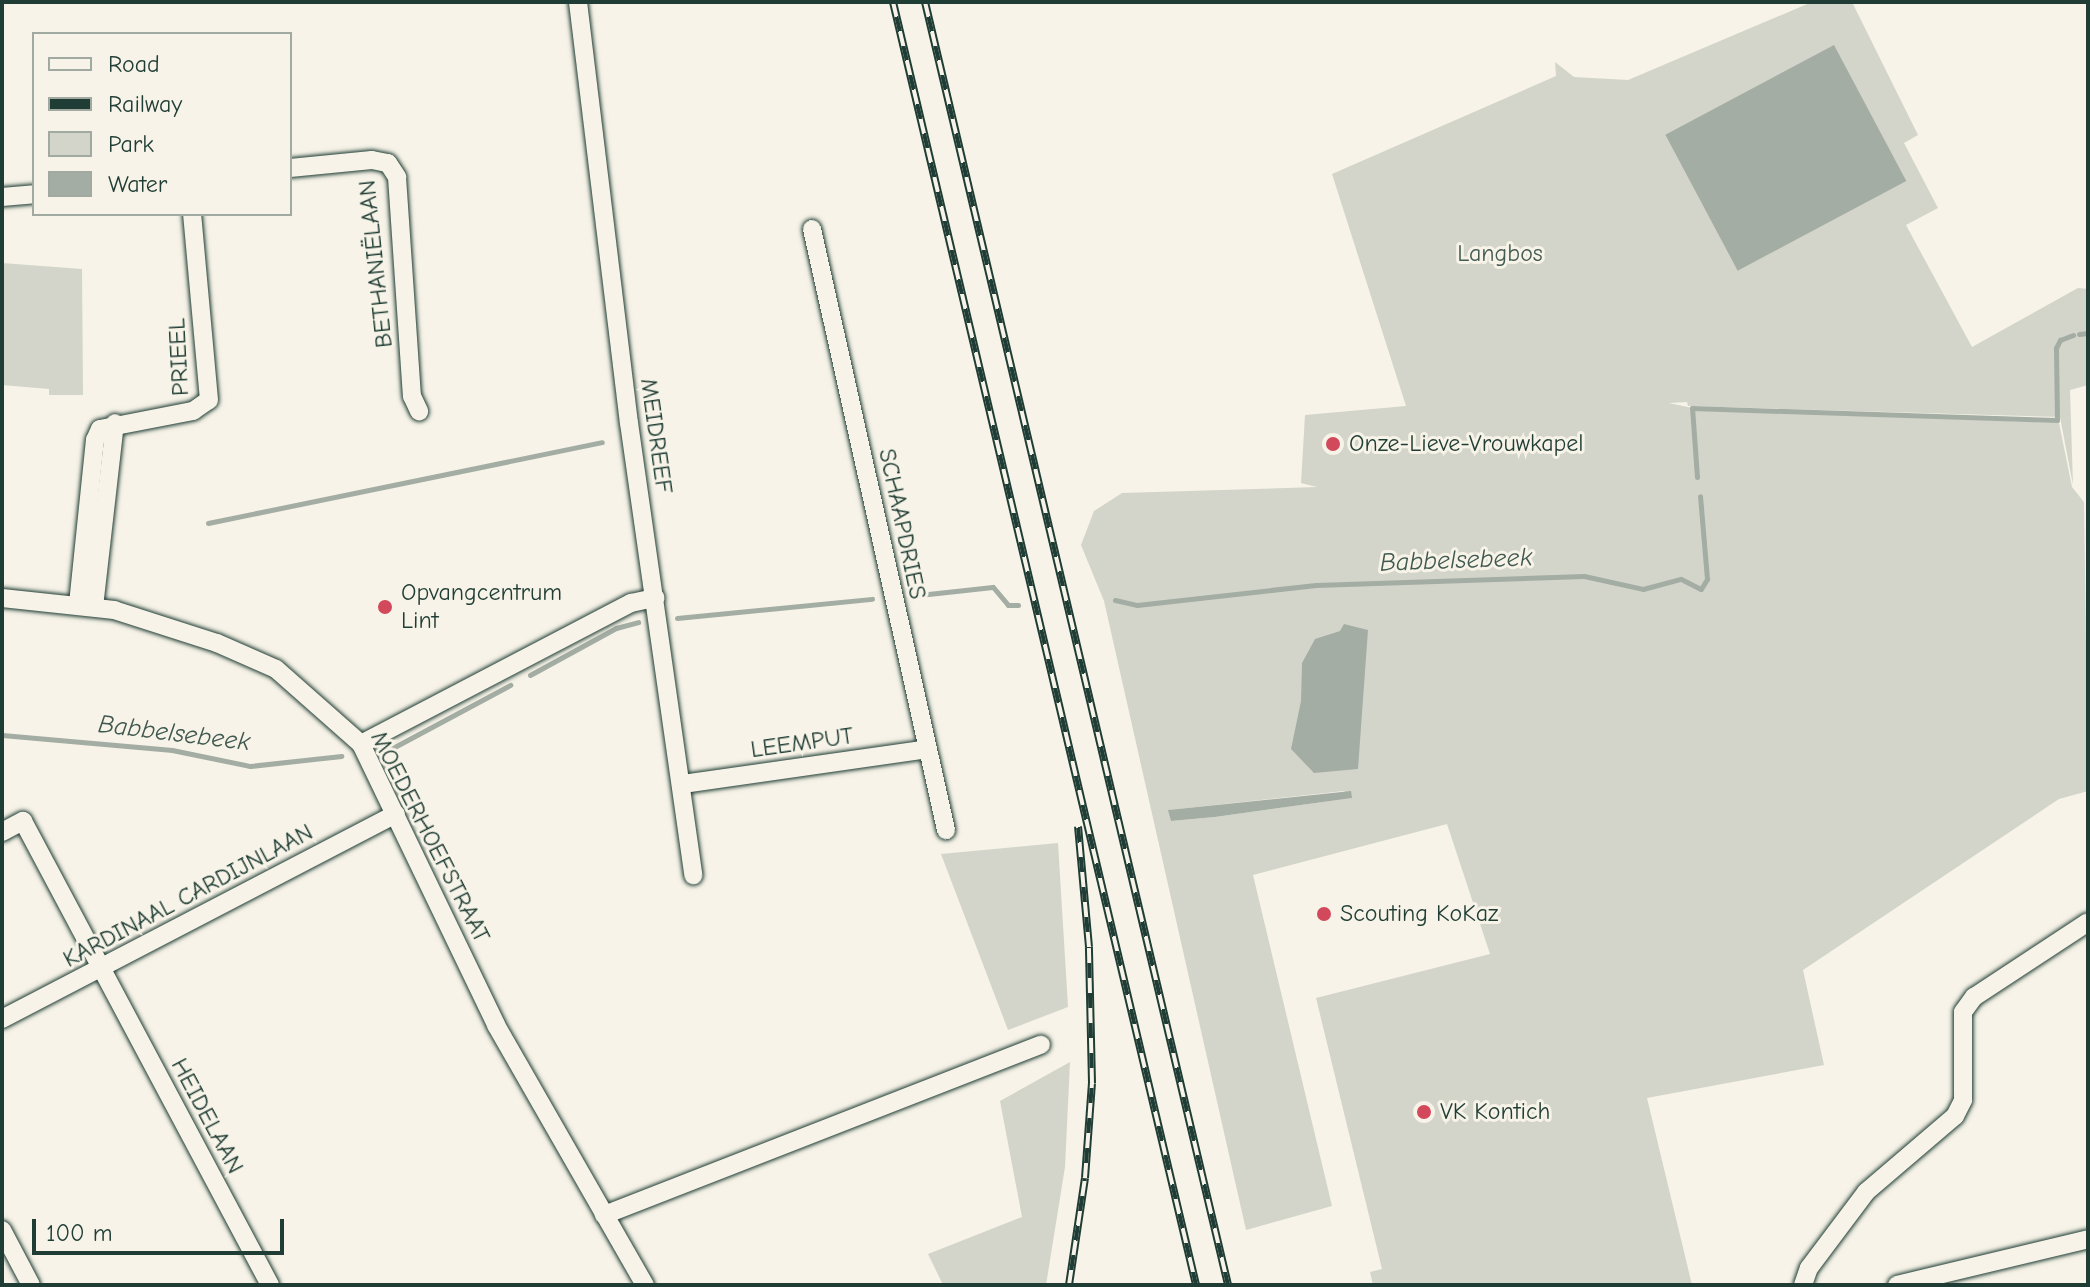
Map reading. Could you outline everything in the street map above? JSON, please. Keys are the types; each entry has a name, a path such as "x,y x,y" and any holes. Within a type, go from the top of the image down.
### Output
{"street":[{"name":"MEIDREEF","path":"578,2 693,875"},
{"name":"BETHANIËLAAN","path":"292,168 372,160 388,163 397,177 412,396 419,411"},
{"path":"2,197 32,194"},
{"name":"PRIEEL","path":"86,605 95,440 100,429 115,423 193,411 209,400 192,216"},
{"name":"SCHAAPDRIES","path":"812,229 946,830"},
{"name":"MOEDERHOEFSTRAAT","path":"2,598 86,605 164,625 276,669 361,744 496,1025 645,1285"},
{"path":"361,744 631,603 655,598"},
{"name":"LEEMPUT","path":"683,784 928,749"},
{"name":"KARDINAAL CARDIJNLAAN","path":"2,1019 396,814"},
{"name":"HEIDELAAN","path":"2,832 23,821 270,1285"},
{"path":"1803,1285 1809,1268 1866,1192 1955,1116 1963,1100 1963,1012 1974,997 2087,926"},
{"path":"604,1215 1041,1045"},
{"path":"2,1230 31,1285"},
{"path":"1907,1284 2088,1239"}],"green space":[{"name":"Langbos","path":"1812,2 1852,2 1918,135 1904,143 1938,208 1906,225 1972,347 2078,288 2088,289 2088,385 2070,390 2073,485 2060,417 1669,403 1697,409 2059,423 2072,487 2084,502 2088,791 2059,799 1803,970 1824,1065 1647,1098 1692,1285 1373,1285 1370,1272 1382,1269 1316,998 1490,954 1447,824 1253,875 1332,1206 1246,1230 1104,601 1081,545 1094,511 1122,493 1317,487 1301,483 1305,415 1406,406 1332,174 1556,76 1555,62 1574,77 1628,80","holes":["1344,791 1351,798 1171,821 1169,810"]},
{"path":"2,263 82,269 83,395 49,395 49,389 2,385"},
{"path":"1058,843 1068,1007 1008,1030 941,854"},
{"path":"1070,1062 1065,1167 1046,1285 943,1285 928,1254 1022,1217 1000,1101"}],"water":[{"path":"1834,45 1906,181 1738,271 1665,135"},
{"path":"1344,624 1368,630 1358,769 1314,773 1291,749 1301,701 1302,663 1315,639 1340,631"},
{"path":"1351,791 1352,798 1215,817 1171,821 1168,810"}],"waterway":[{"name":"Babbelsebeek","path":"2079,334 2088,333"},
{"name":"Babbelsebeek","path":"1697,477 1692,408 2057,420 2056,348 2060,340 2073,335"},
{"path":"208,523 602,442"},
{"name":"Babbelsebeek","path":"1115,600 1137,605 1316,585 1584,576 1643,589 1681,579 1701,589 1707,579 1700,496"},
{"name":"Babbelsebeek","path":"910,596 993,587 1008,605 1018,605"},
{"name":"Babbelsebeek","path":"677,618 872,599"},
{"name":"Babbelsebeek","path":"530,675 616,628 638,622"},
{"name":"Babbelsebeek","path":"387,751 510,685"},
{"name":"Babbelsebeek","path":"2,735 172,750 250,766 341,756"}],"railway":[{"path":"893,2 1196,1285"},
{"path":"925,2 1228,1285"},
{"path":"1069,1285 1085,1178 1092,1083 1089,947 1078,827"}],"place":[{"name":"Onze-Lieve-Vrouwkapel","path":"1333,444"},
{"name":"Opvangcentrum Lint","path":"385,607"},
{"name":"Scouting KoKaz","path":"1324,914"},
{"name":"VK Kontich","path":"1424,1112"}]}
